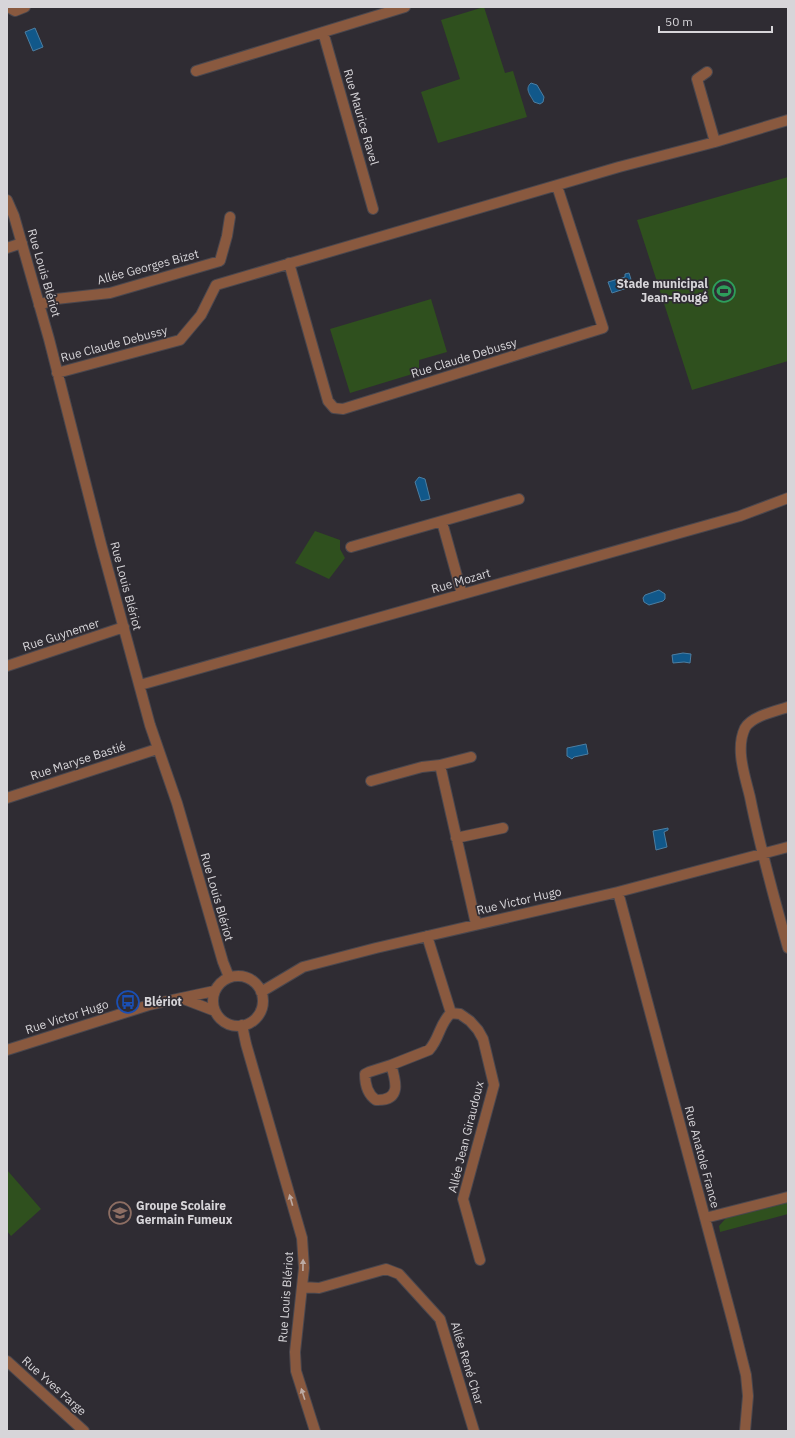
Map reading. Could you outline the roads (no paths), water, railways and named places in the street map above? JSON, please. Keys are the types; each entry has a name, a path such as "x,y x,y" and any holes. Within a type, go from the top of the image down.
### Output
{"street":[{"path":"8,7 15,11 25,7"},
{"path":"196,71 405,7"},
{"name":"Rue Maurice Ravel","path":"323,32 373,209"},
{"path":"707,72 696,80 715,142"},
{"name":"Rue Claude Debussy","path":"57,373 180,340 201,315 216,285 619,167 715,142 788,120"},
{"name":"Rue Claude Debussy","path":"289,263 328,401 334,408 343,409 603,328 557,186"},
{"name":"Rue Louis Blériot","path":"7,200 14,216 49,339 157,749 177,803 223,962 229,977"},
{"name":"Allée Georges Bizet","path":"39,305 56,299 110,293 220,261 227,236 230,217"},
{"path":"7,248 22,243"},
{"name":"Rue Mozart","path":"140,685 740,516 788,498"},
{"path":"351,547 519,499"},
{"path":"442,522 462,594"},
{"name":"Rue Guynemer","path":"7,666 124,628"},
{"path":"788,707 756,718 746,727 741,741 742,759 762,854 788,948"},
{"name":"Rue Maryse Bastié","path":"7,798 157,749"},
{"path":"371,780 422,767 440,765 471,757"},
{"path":"440,765 476,924"},
{"path":"456,838 503,828"},
{"name":"Rue Victor Hugo","path":"261,992 303,967 476,924 618,892 788,847"},
{"name":"Rue Anatole France","path":"618,892 746,1375 748,1396 744,1431"},
{"path":"391,1065 429,1050 434,1044 444,1019 451,1013 427,936"},
{"path":"242,976 254,982 261,992 263,1003 259,1013 252,1021 242,1025 231,1025 221,1020 215,1011 213,1001 214,991 220,982 229,977 242,976"},
{"name":"Rue Victor Hugo","path":"7,1050 149,1005 214,991"},
{"path":"181,998 215,1011"},
{"name":"Allée Jean Giraudoux","path":"451,1013 460,1014 470,1021 478,1030 483,1040 494,1085 463,1199 480,1260"},
{"name":"Rue Louis Blériot","path":"242,1025 302,1238 304,1268 295,1352 296,1371 315,1431"},
{"path":"705,1218 788,1196"},
{"name":"Allée René Char","path":"302,1287 318,1288 386,1269 399,1274 440,1318 474,1431"},
{"name":"Rue Yves Farge","path":"7,1361 84,1431"}],"water":[{"path":"35,28 43,47 33,51 25,32"},
{"path":"531,83 537,85 544,97 543,102 540,104 534,102 528,90"},
{"path":"629,273 633,286 612,293 608,282 625,277 625,274"},
{"path":"419,477 425,479 430,499 421,501 415,482"},
{"path":"659,590 665,594 665,599 663,601 649,605 644,602 643,598 645,595"},
{"path":"683,653 691,654 690,663 673,663 672,655"},
{"path":"586,744 588,754 574,757 572,759 567,756 567,748"},
{"path":"668,828 668,830 664,832 667,847 656,850 653,831"}],"place":[{"name":"Stade municipal Jean-Rougé","path":"724,291"},
{"name":"Blériot","path":"128,1002"},
{"name":"Groupe Scolaire Germain Fumeux","path":"120,1213"}]}
